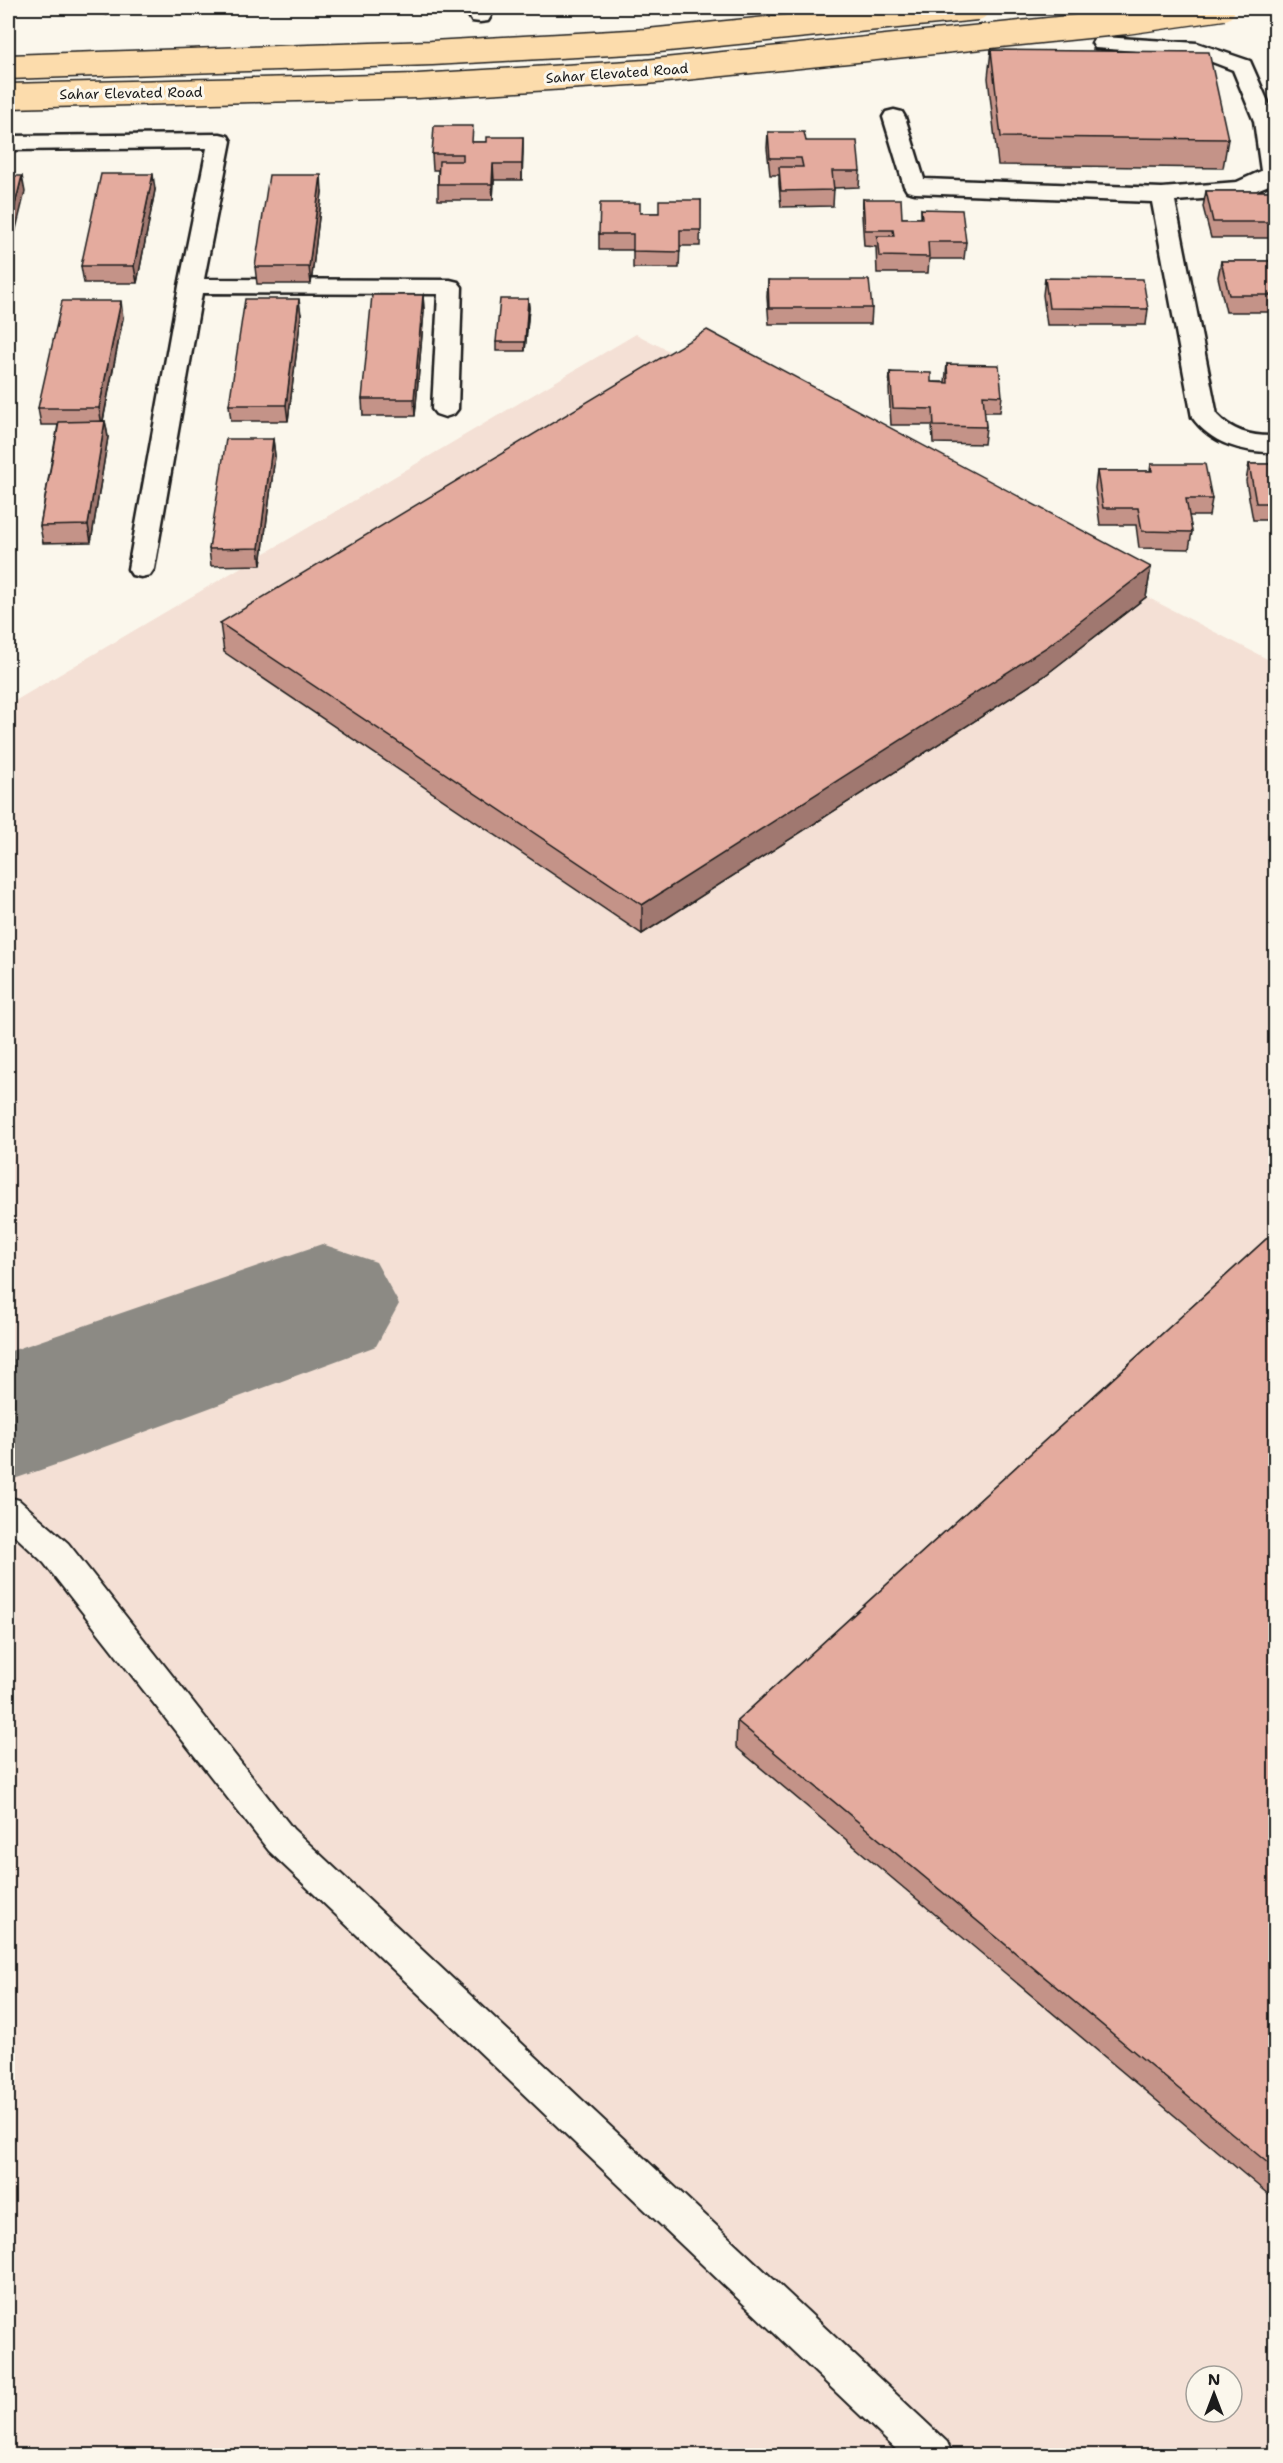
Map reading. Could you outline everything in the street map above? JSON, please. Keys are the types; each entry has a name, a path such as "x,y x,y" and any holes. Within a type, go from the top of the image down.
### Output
{"main road":[{"name":"Sahar Elevated Road","path":"8,67 432,53 648,41 977,8"},
{"name":"Sahar Elevated Road","path":"8,96 418,86 646,72 1126,22 1223,8"}],"street":[{"path":"894,117 915,186 1162,195 1242,189 1273,174 1272,141 1242,66 1197,49 1103,43"},
{"path":"8,143 220,141 191,286 141,569"},
{"path":"1162,195 1205,417 1218,431 1255,445 1275,444"},
{"path":"191,286 450,287 445,409"}],"lane":[{"path":"8,1510 56,1553 281,1840 933,2456"}],"shaded area":[{"path":"636,334 1275,663 1275,2455 8,2455 8,705"}],"building":[{"path":"991,50 1209,52 1228,139 1001,137"},
{"path":"434,126 473,126 472,142 487,142 487,137 523,137 522,164 493,164 492,184 438,184 439,161 463,161 463,154 432,154"},
{"path":"768,132 804,132 806,141 857,141 860,171 832,171 834,190 781,191 779,167 803,167 801,158 770,158"},
{"path":"101,174 153,174 134,266 81,266"},
{"path":"269,175 321,175 309,267 255,267"},
{"path":"8,176 22,176 8,233"},
{"path":"1206,191 1275,191 1275,222 1213,222"},
{"path":"863,199 901,199 902,218 922,218 921,209 962,210 966,242 928,242 929,257 879,256 877,236 894,236 893,230 865,230"},
{"path":"659,200 701,200 701,230 680,230 680,252 633,251 633,234 599,234 600,203 640,203 640,213 659,213"},
{"path":"1221,261 1275,261 1275,295 1229,295"},
{"path":"1045,278 1143,279 1148,309 1049,308"},
{"path":"768,280 869,280 872,308 769,308"},
{"path":"372,295 423,295 414,399 362,399"},
{"path":"245,299 299,299 286,405 229,405"},
{"path":"500,299 528,299 525,342 496,342"},
{"path":"62,301 121,301 99,408 38,408"},
{"path":"707,330 1151,567 1047,647 642,905 220,623"},
{"path":"947,364 999,365 1002,396 983,395 986,427 934,426 933,409 893,408 890,372 931,373 931,382 948,383"},
{"path":"105,421 88,525 40,526 59,422"},
{"path":"226,439 273,439 259,548 209,549"},
{"path":"1151,464 1205,464 1212,499 1186,499 1192,532 1142,531 1138,508 1103,508 1097,471 1152,471"},
{"path":"1249,464 1275,464 1275,503 1256,503"},
{"path":"1275,1231 1275,2169 737,1721"}],"taxiway":[{"path":"8,1417 322,1304"}]}
